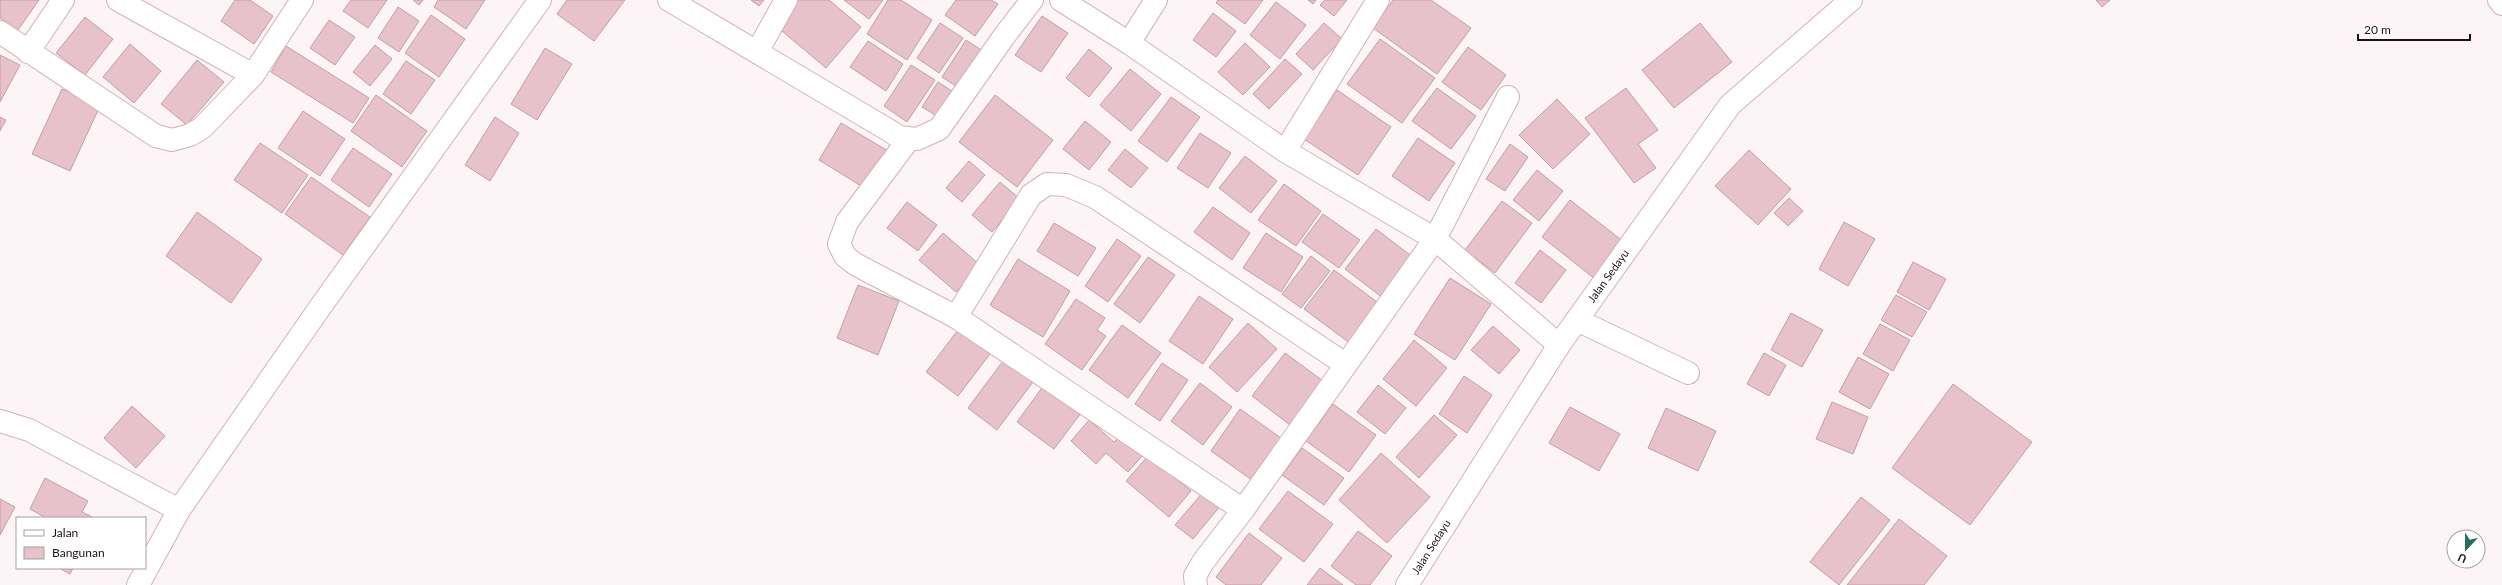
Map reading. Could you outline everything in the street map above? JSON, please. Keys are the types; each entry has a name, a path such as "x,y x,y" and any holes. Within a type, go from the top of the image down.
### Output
{"street":[{"path":"28,52 63,0"},
{"path":"118,0 253,76"},
{"path":"0,32 156,136 172,140 190,136 202,128 253,76 302,0"},
{"path":"138,585 179,510 325,299 540,0"},
{"path":"668,0 890,132 908,139 925,137 939,129 1005,35 1032,0"},
{"path":"757,52 786,0"},
{"path":"1061,0 1129,43 1286,151 1435,239 1559,345"},
{"path":"1129,43 1156,0"},
{"path":"1286,151 1378,0"},
{"name":"Jalan Sedayu","path":"1407,585 1559,345 1730,105 1851,0"},
{"path":"2499,0 2502,4"},
{"path":"1196,585 1195,576 1203,562 1243,510 1435,239 1508,98"},
{"path":"908,139 847,222 839,244 845,256 855,264 956,317 1243,510"},
{"path":"956,317 1031,195 1047,184 1066,185 1095,197 1345,364"},
{"path":"1577,320 1688,373"},
{"path":"0,421 29,430 179,510"}],"building":[{"path":"0,0 39,0 18,30 0,18"},
{"path":"235,0 250,0 273,16 254,44 221,21"},
{"path":"351,0 387,0 368,28 343,11"},
{"path":"413,0 423,0 419,5"},
{"path":"438,0 485,0 466,29 434,7"},
{"path":"567,0 625,0 594,41 557,14"},
{"path":"751,0 764,0 759,6"},
{"path":"798,0 829,0 861,27 826,68 776,26"},
{"path":"844,0 883,0 869,19"},
{"path":"888,0 901,0 932,20 907,60 867,34"},
{"path":"956,0 991,0 998,4 975,36 945,15"},
{"path":"1218,0 1263,0 1245,24 1216,3"},
{"path":"1308,0 1316,0 1313,4"},
{"path":"1325,0 1347,0 1334,16 1320,5"},
{"path":"1393,0 1431,0 1471,28 1437,74 1373,28"},
{"path":"2096,0 2110,0 2102,7"},
{"path":"1276,2 1306,25 1280,59 1250,35"},
{"path":"398,7 419,21 399,52 378,38"},
{"path":"1213,13 1236,31 1216,57 1193,40"},
{"path":"431,15 465,39 439,77 405,53"},
{"path":"1042,16 1068,33 1041,72 1015,55"},
{"path":"85,17 113,39 85,75 56,53"},
{"path":"329,20 355,37 335,65 310,48"},
{"path":"940,23 963,38 939,73 917,58"},
{"path":"1324,23 1342,39 1313,70 1296,54"},
{"path":"1700,23 1732,62 1674,108 1642,70"},
{"path":"1380,39 1435,78 1402,123 1347,84"},
{"path":"966,40 986,53 962,90 942,77"},
{"path":"868,41 903,64 886,91 850,67"},
{"path":"1245,43 1270,67 1243,95 1218,72"},
{"path":"130,44 161,71 134,103 103,77"},
{"path":"375,45 392,59 370,86 353,72"},
{"path":"286,46 369,98 353,123 271,72"},
{"path":"1468,47 1506,75 1481,110 1442,82"},
{"path":"545,48 572,64 537,120 511,104"},
{"path":"1089,49 1112,68 1089,97 1066,78"},
{"path":"0,55 20,65 0,102"},
{"path":"1285,59 1302,74 1269,109 1253,94"},
{"path":"197,60 224,82 187,125 161,104"},
{"path":"406,61 435,80 411,114 383,94"},
{"path":"911,65 935,80 907,122 884,106"},
{"path":"1130,69 1161,94 1131,131 1100,105"},
{"path":"938,82 958,95 942,119 922,107"},
{"path":"1437,88 1476,116 1451,149 1412,121"},
{"path":"1626,88 1658,130 1638,144 1656,168 1634,183 1585,118"},
{"path":"62,89 100,106 70,171 32,154"},
{"path":"1337,90 1391,127 1358,175 1304,139"},
{"path":"376,95 427,131 402,167 351,131"},
{"path":"995,95 1053,140 1017,187 959,142"},
{"path":"1171,97 1200,117 1167,162 1138,141"},
{"path":"1557,99 1590,134 1553,169 1519,135"},
{"path":"303,111 345,139 320,176 278,148"},
{"path":"0,117 6,120 0,131"},
{"path":"495,117 519,133 490,181 465,165"},
{"path":"1085,121 1111,142 1089,170 1063,149"},
{"path":"841,123 888,151 866,189 819,160"},
{"path":"1200,133 1231,153 1208,188 1177,168"},
{"path":"1418,138 1455,163 1429,201 1392,176"},
{"path":"260,143 308,175 282,213 234,180"},
{"path":"1510,144 1528,157 1505,191 1486,179"},
{"path":"353,148 392,174 369,207 331,180"},
{"path":"1125,149 1148,168 1131,188 1108,170"},
{"path":"1749,150 1791,189 1758,225 1715,186"},
{"path":"1245,156 1277,181 1251,213 1219,188"},
{"path":"969,161 985,175 962,202 946,188"},
{"path":"1537,170 1563,191 1539,221 1513,200"},
{"path":"311,177 370,217 343,255 285,214"},
{"path":"1000,182 1020,199 992,232 972,215"},
{"path":"1284,184 1321,211 1296,246 1258,220"},
{"path":"1789,198 1803,211 1788,226 1774,213"},
{"path":"1570,200 1624,242 1595,279 1542,237"},
{"path":"1502,201 1532,223 1495,273 1465,250"},
{"path":"907,202 937,225 918,251 887,228"},
{"path":"1213,207 1250,233 1232,260 1194,232"},
{"path":"197,212 262,259 231,303 166,256"},
{"path":"1323,214 1360,240 1339,268 1302,242"},
{"path":"1844,222 1875,239 1848,286 1819,269"},
{"path":"1054,223 1096,248 1078,276 1037,251"},
{"path":"1376,229 1414,258 1383,298 1345,269"},
{"path":"943,233 980,265 956,292 919,260"},
{"path":"1266,233 1303,257 1281,292 1243,268"},
{"path":"1117,239 1141,256 1108,302 1085,286"},
{"path":"1540,250 1566,270 1541,303 1515,283"},
{"path":"1311,256 1330,271 1301,308 1282,294"},
{"path":"1148,257 1175,275 1140,323 1114,304"},
{"path":"1018,259 1070,291 1043,337 990,305"},
{"path":"1913,262 1946,279 1929,310 1897,292"},
{"path":"1334,270 1381,305 1351,344 1304,309"},
{"path":"1450,278 1491,304 1455,360 1414,334"},
{"path":"858,285 899,301 878,355 837,338"},
{"path":"1896,295 1927,312 1912,337 1881,320"},
{"path":"1199,296 1233,319 1203,364 1169,341"},
{"path":"1076,299 1105,318 1097,330 1106,336 1082,370 1045,344"},
{"path":"1791,313 1823,330 1802,367 1771,350"},
{"path":"1248,323 1277,349 1237,392 1209,367"},
{"path":"1880,324 1910,340 1893,371 1863,354"},
{"path":"1122,325 1161,353 1128,398 1089,370"},
{"path":"1493,326 1520,350 1499,374 1471,350"},
{"path":"958,330 990,354 958,396 926,372"},
{"path":"1414,340 1447,368 1416,406 1383,379"},
{"path":"1285,353 1323,381 1290,425 1252,396"},
{"path":"1764,353 1786,365 1769,396 1747,384"},
{"path":"1858,357 1889,374 1870,409 1839,392"},
{"path":"1003,361 1033,382 997,430 968,408"},
{"path":"1162,363 1188,380 1160,421 1135,404"},
{"path":"1464,376 1492,395 1467,433 1439,414"},
{"path":"1200,383 1232,407 1203,445 1171,421"},
{"path":"1953,384 2032,442 1970,525 1892,468"},
{"path":"1044,385 1081,413 1054,449 1017,422"},
{"path":"1378,385 1406,408 1385,434 1357,412"},
{"path":"1832,402 1868,417 1853,454 1816,439"},
{"path":"1333,404 1376,435 1349,472 1306,441"},
{"path":"132,406 165,436 136,468 104,438"},
{"path":"1570,407 1620,434 1599,471 1549,443"},
{"path":"1666,408 1716,431 1698,471 1648,448"},
{"path":"1240,409 1281,438 1252,480 1211,451"},
{"path":"1434,415 1457,435 1419,478 1396,457"},
{"path":"1089,420 1114,442 1122,434 1144,454 1128,472 1106,453 1096,464 1071,441"},
{"path":"1302,448 1344,478 1324,505 1282,475"},
{"path":"1381,453 1430,497 1387,543 1339,500"},
{"path":"1148,456 1191,491 1169,517 1126,481"},
{"path":"45,478 88,501 82,512 92,517 44,517 30,509"},
{"path":"1204,491 1221,505 1193,539 1175,525"},
{"path":"1288,491 1333,524 1304,562 1259,529"},
{"path":"1861,497 1890,520 1839,585 1810,562"},
{"path":"0,499 15,507 0,535"},
{"path":"1899,519 1947,556 1924,585 1847,585"},
{"path":"1358,531 1392,556 1370,585 1356,585 1331,566"},
{"path":"1249,533 1282,558 1261,585 1226,585 1216,577"},
{"path":"1320,568 1343,585 1307,585"},
{"path":"61,569 72,569 70,574"}]}
